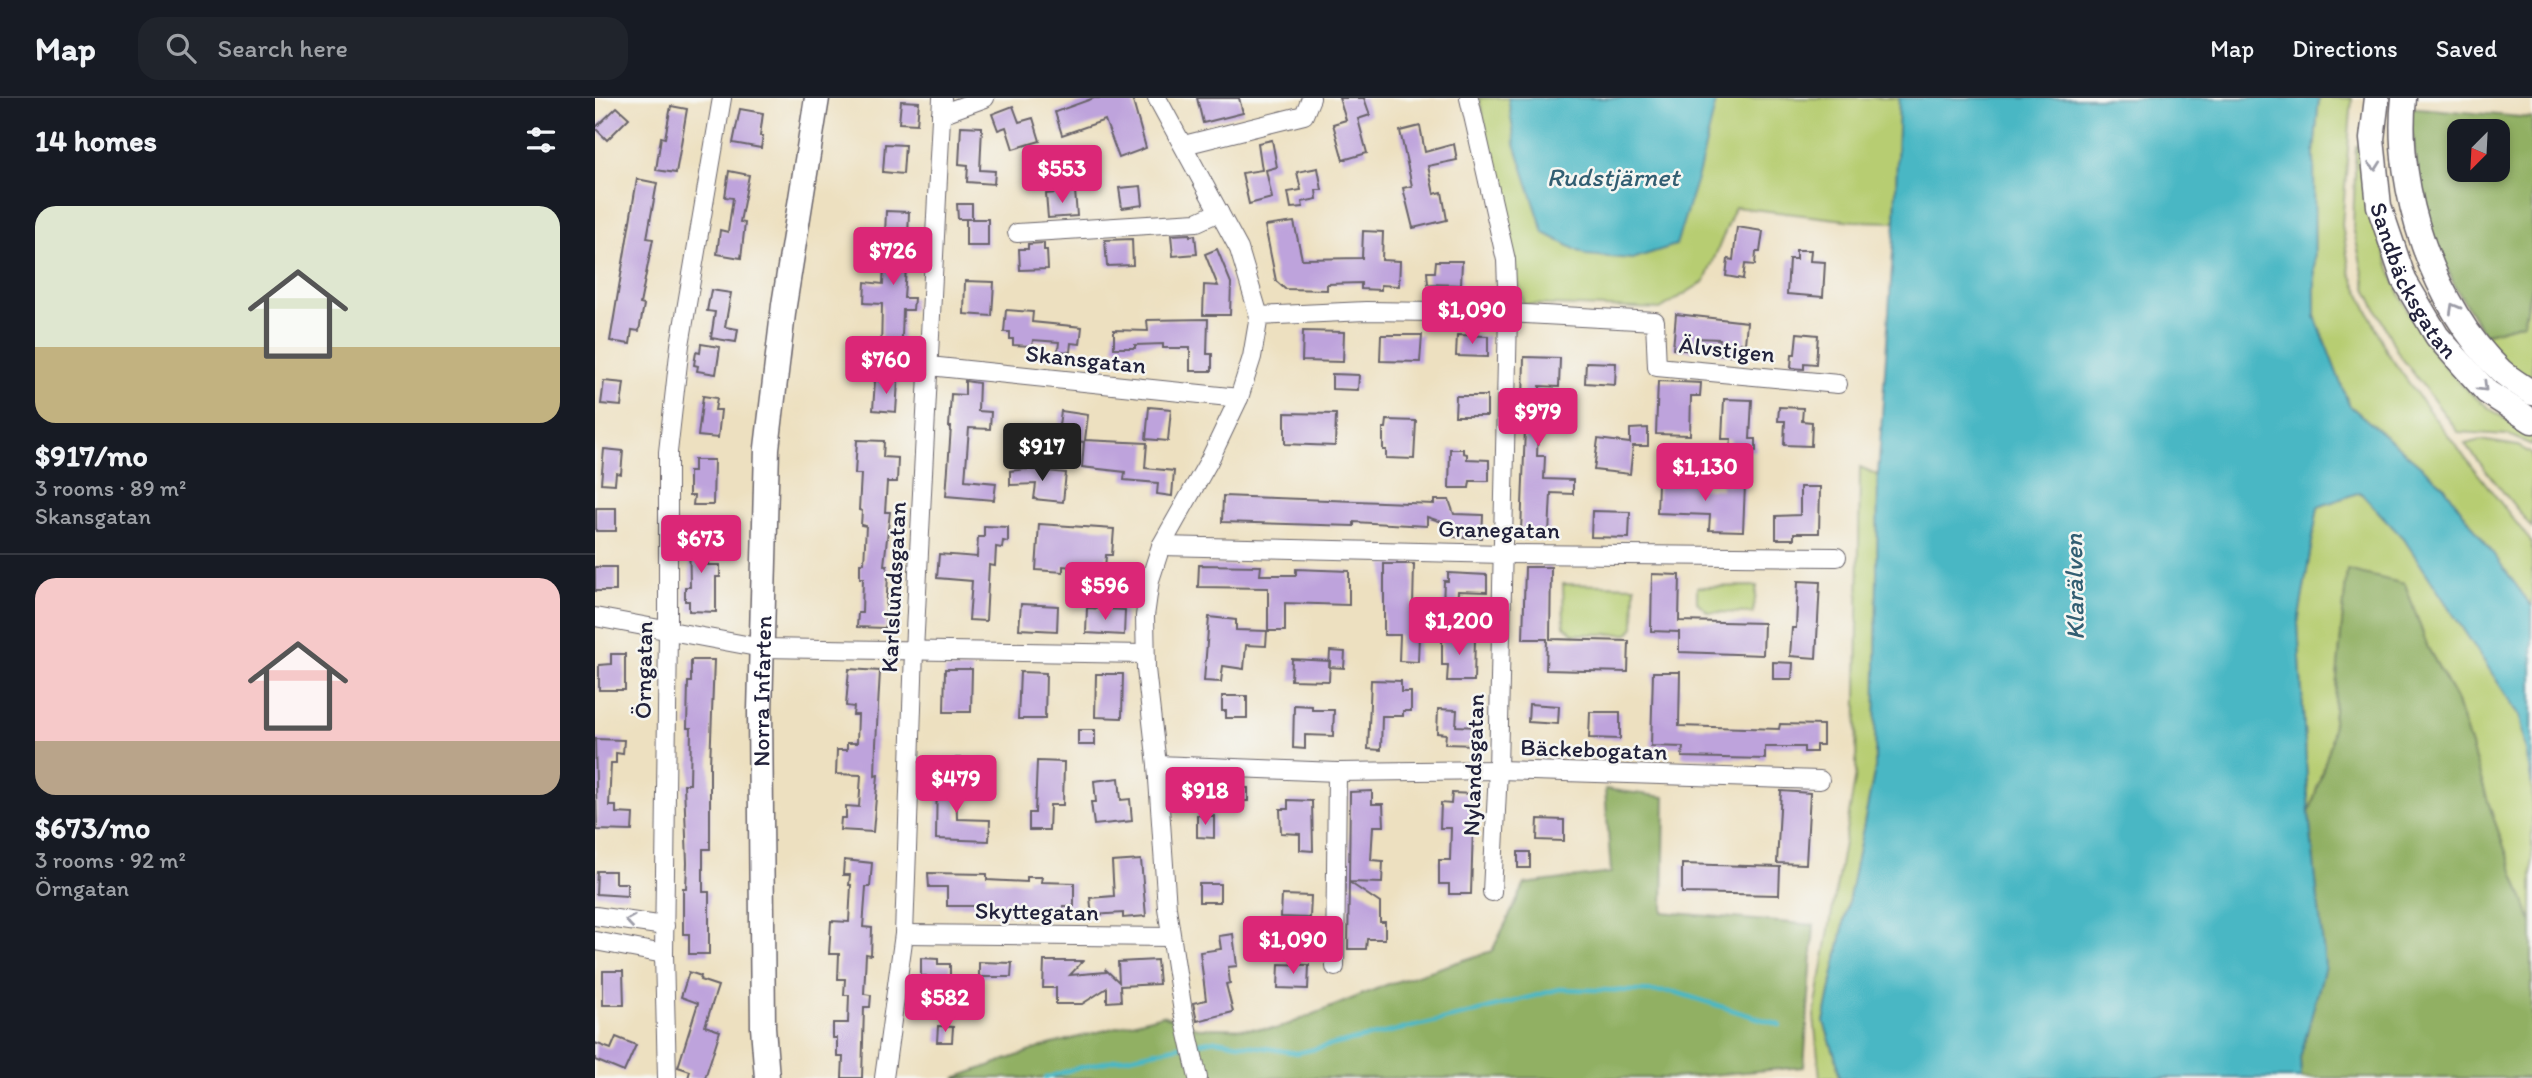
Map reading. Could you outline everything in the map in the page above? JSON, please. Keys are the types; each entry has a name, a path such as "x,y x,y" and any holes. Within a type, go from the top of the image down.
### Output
{"street":[{"name":"Örngatan","path":"667,1078 664,954 668,452 680,345 722,98"},
{"name":"Norra Infarten","path":"767,1078 763,1027 760,710 767,448 784,305 817,98"},
{"path":"942,106 985,98"},
{"path":"1157,98 1239,249 1259,316 1252,357 1239,398 1209,461 1161,546 1150,580 1145,616 1145,654 1171,937 1197,1075"},
{"path":"1184,145 1304,115 1311,98"},
{"name":"Nylandsgatan","path":"1469,98 1506,260 1509,313 1499,770 1492,892"},
{"name":"Sandbäcksgatan","path":"2377,98 2372,139 2379,206 2404,280 2437,336 2487,392 2532,421"},
{"name":"Sandbäcksgatan","path":"2404,98 2401,145 2411,205 2433,270 2464,326 2502,372 2532,393"},
{"name":"Karlslundsgatan","path":"884,1078 904,934 914,651 942,106"},
{"path":"1017,233 1197,222 1219,212"},
{"path":"1259,316 1366,311 1509,313"},
{"name":"Älvstigen","path":"1509,313 1655,321 1657,367 1838,384"},
{"name":"Skansgatan","path":"929,366 1239,398"},
{"name":"Granegatan","path":"1161,546 1504,554 1837,557"},
{"path":"595,617 762,648 1145,654"},
{"name":"Bäckebogatan","path":"1157,765 1337,772 1499,770 1820,780"},
{"path":"1335,967 1337,772"},
{"path":"595,916 665,926"},
{"name":"Skyttegatan","path":"904,934 1171,937"},
{"path":"595,941 664,954"}],"green space":[{"path":"1479,98 1899,98 1895,222 1853,221 1735,207 1705,281 1660,309 1523,304"},
{"path":"2319,98 2352,98 2342,225 2350,272 2387,352 2426,407 2532,543 2532,607 2443,485 2349,405 2315,316 2314,153"},
{"path":"2407,107 2532,118 2532,283 2523,323 2484,334 2455,287 2427,222"},
{"path":"2356,146 2363,146 2388,264 2415,324 2452,375 2502,417 2532,434 2532,445 2508,435 2458,432 2398,353 2367,291 2353,227"},
{"path":"2532,283 2532,382 2508,364 2484,334 2523,323"},
{"path":"2480,440 2518,446 2532,454 2532,528 2465,444"},
{"path":"1860,467 1878,475 1875,769 1824,1022 1837,1062 1839,1078 1820,1078 1814,1016 1856,774"},
{"path":"2360,492 2404,539 2520,716 2532,785 2532,923 2492,814 2456,699 2428,648 2405,584 2347,571 2331,743 2309,814 2298,623 2318,507"},
{"path":"2347,570 2405,584 2428,648 2456,699 2492,814 2532,923 2532,1078 2301,1078 2300,1058 2325,966 2309,814 2331,743"},
{"path":"1563,584 1635,586 1634,627 1628,634 1574,634 1564,626"},
{"path":"1757,586 1753,613 1708,612 1697,602 1697,587"},
{"path":"1605,789 1665,797 1663,912 1814,925 1804,1067 1674,1078 955,1078 1045,1046 1162,1015 1197,1028 1277,1029 1386,985 1492,951 1525,884 1611,873"}],"water":[{"name":"Rudstjärnet","path":"1508,98 1717,98 1699,172 1676,245 1632,259 1586,255 1544,233 1515,144"},
{"name":"Klarälven","path":"1899,98 2319,98 2314,153 2315,316 2349,405 2443,485 2532,607 2532,785 2520,716 2404,539 2360,492 2318,507 2298,623 2309,814 2325,966 2300,1058 2301,1078 1839,1078 1837,1062 1824,1022 1875,769 1878,475 1895,222"}],"building":[{"path":"1094,98 1132,98 1146,148 1119,158 1105,120 1062,135 1055,112"},
{"path":"1197,98 1239,98 1243,113 1203,123"},
{"path":"1339,98 1364,98 1370,115 1358,119 1367,153 1343,160 1333,124 1346,120"},
{"path":"901,101 919,102 917,124 899,123"},
{"path":"671,106 687,109 676,173 656,170 661,137 665,138"},
{"path":"1013,106 1019,122 1033,118 1040,141 1013,149 1006,127 998,130 992,114"},
{"path":"617,107 629,118 607,140 595,128"},
{"path":"740,109 763,113 761,148 733,143"},
{"path":"961,126 982,127 980,170 995,171 994,184 967,182 968,165 959,164"},
{"path":"1420,126 1425,152 1454,144 1457,160 1428,166 1434,194 1442,192 1447,220 1413,228 1403,188 1412,186 1400,131"},
{"path":"1272,140 1277,167 1266,170 1272,198 1249,204 1242,173 1262,170 1258,143"},
{"path":"885,144 905,145 903,174 883,172"},
{"path":"1318,168 1322,190 1316,190 1317,199 1302,202 1303,207 1291,208 1288,192 1301,190 1297,172"},
{"path":"729,171 749,175 740,222 745,223 741,258 717,254 720,230 728,232 733,198 725,197"},
{"path":"637,179 657,183 647,238 653,239 640,304 644,305 639,331 632,330 630,344 610,341"},
{"path":"1141,186 1143,205 1122,208 1119,188"},
{"path":"1075,191 1077,216 1048,218 1046,194"},
{"path":"957,204 972,204 972,219 958,219"},
{"path":"886,211 909,212 908,237 914,237 913,253 907,253 904,298 914,298 913,310 903,310 901,364 887,363 888,354 881,353 882,304 864,303 865,282 883,284 884,266 892,266 894,236 885,235"},
{"path":"966,219 988,219 988,246 966,246"},
{"path":"1294,222 1302,259 1362,258 1363,231 1383,232 1382,260 1400,261 1399,286 1381,285 1381,290 1361,289 1361,283 1327,284 1327,290 1285,289 1276,281 1265,226"},
{"path":"1737,227 1763,231 1755,265 1745,264 1743,279 1726,276 1728,259 1733,260"},
{"path":"1171,235 1195,235 1197,254 1173,256"},
{"path":"1132,239 1133,265 1107,266 1105,240"},
{"path":"1044,243 1048,269 1020,270 1019,249 1028,249 1028,244"},
{"path":"1217,249 1231,283 1230,315 1203,315 1204,285 1218,286 1205,254"},
{"path":"1796,250 1811,250 1810,261 1825,262 1823,297 1787,294 1789,259 1796,259"},
{"path":"1436,261 1462,261 1461,285 1428,284 1427,272 1435,272"},
{"path":"965,281 994,282 992,316 964,314"},
{"path":"711,290 731,293 725,327 738,329 736,342 711,338 715,312 707,311"},
{"path":"1006,310 1033,312 1032,322 1082,327 1080,344 1071,343 1070,352 1058,351 1059,342 1033,340 1032,346 1013,345 1010,332 1004,332"},
{"path":"1676,314 1747,322 1745,344 1740,343 1739,356 1718,354 1720,339 1695,338 1694,351 1673,349"},
{"path":"1208,319 1207,354 1212,354 1212,371 1190,371 1190,348 1163,348 1163,344 1114,348 1114,330 1148,331 1147,320"},
{"path":"1303,331 1344,332 1343,362 1302,361"},
{"path":"1797,333 1818,335 1816,364 1804,363 1804,369 1791,368"},
{"path":"1381,335 1422,335 1420,362 1380,361"},
{"path":"1457,335 1488,336 1488,357 1456,356"},
{"path":"701,344 720,347 716,374 697,371 698,366 694,365 696,352 700,353"},
{"path":"1524,357 1560,358 1559,387 1540,386 1539,415 1549,415 1549,429 1538,429 1537,456 1545,456 1544,479 1573,480 1573,494 1551,493 1549,534 1521,532 1526,403 1523,403"},
{"path":"1586,362 1616,363 1615,385 1585,383"},
{"path":"1332,374 1359,375 1358,390 1332,389"},
{"path":"875,380 898,381 896,412 873,410"},
{"path":"604,381 624,383 621,406 601,404"},
{"path":"965,381 979,383 978,411 991,412 990,429 969,428 965,480 996,483 994,500 946,496 951,394 965,395"},
{"path":"1658,381 1701,383 1700,396 1691,396 1690,435 1656,434"},
{"path":"703,396 717,398 715,410 721,410 718,438 698,436"},
{"path":"1456,396 1487,396 1487,416 1455,416"},
{"path":"1724,399 1752,400 1750,439 1756,439 1756,451 1730,449 1731,439 1722,439"},
{"path":"1149,407 1171,409 1168,441 1146,439"},
{"path":"1779,407 1803,408 1802,421 1812,422 1811,446 1784,445 1785,421 1778,421"},
{"path":"1061,411 1088,415 1085,440 1147,443 1145,468 1174,471 1172,496 1157,494 1158,483 1124,480 1125,472 1082,467 1084,442 1057,439"},
{"path":"1285,413 1336,414 1335,446 1285,444"},
{"path":"1387,420 1416,421 1414,459 1386,458 1386,450 1383,450 1383,428 1386,428"},
{"path":"1648,428 1648,446 1633,446 1630,474 1594,470 1598,439 1630,443 1630,429"},
{"path":"857,440 884,441 883,457 898,458 897,482 887,482 885,512 890,512 884,565 887,565 888,576 885,628 857,627 858,613 862,613 863,578 860,578 860,563 864,563 866,526 861,525 862,511 859,510 861,474 855,474"},
{"path":"604,449 623,451 621,474 616,473 615,484 601,483"},
{"path":"1450,449 1463,449 1467,459 1489,460 1489,481 1470,481 1469,488 1449,488"},
{"path":"694,460 714,460 713,505 693,505 694,496 689,496 689,472 694,472"},
{"path":"1027,469 1066,473 1063,502 1034,499 1036,484 1010,485 1010,471"},
{"path":"1658,482 1697,483 1697,488 1721,489 1721,484 1745,485 1743,531 1709,530 1710,515 1657,513"},
{"path":"1800,487 1820,487 1819,533 1794,533 1794,539 1776,539 1776,516 1800,515"},
{"path":"1223,496 1434,504 1434,500 1449,500 1454,514 1483,515 1482,538 1453,537 1454,526 1427,517 1427,526 1354,522 1354,526 1222,522"},
{"path":"596,508 616,508 616,531 596,531"},
{"path":"1592,511 1630,512 1629,538 1591,537"},
{"path":"1039,524 1114,529 1112,555 1106,555 1105,570 1063,566 1063,572 1036,570"},
{"path":"984,526 1008,527 1008,542 1003,541 1002,548 996,547 995,566 989,565 986,621 969,620 972,581 937,578 939,554 977,557 978,537 984,537"},
{"path":"689,530 709,531 708,565 720,565 720,577 716,577 716,612 689,611 689,601 685,601 685,587 690,587"},
{"path":"1384,564 1414,564 1413,607 1420,607 1418,662 1399,661 1400,635 1384,635"},
{"path":"1199,565 1261,566 1260,575 1296,575 1296,569 1349,571 1349,605 1285,603 1285,631 1268,631 1268,588 1198,587"},
{"path":"595,567 616,567 616,591 595,591"},
{"path":"1525,567 1551,567 1550,639 1629,641 1628,672 1546,670 1547,639 1523,639"},
{"path":"1448,573 1487,575 1487,592 1458,591 1457,607 1443,606 1444,581 1448,581"},
{"path":"1652,574 1680,575 1679,621 1764,623 1763,655 1679,652 1679,632 1651,631"},
{"path":"1798,581 1820,582 1816,658 1790,656 1792,628 1796,628"},
{"path":"1021,604 1058,606 1057,631 1019,629"},
{"path":"1087,608 1125,610 1124,635 1086,633"},
{"path":"1209,617 1236,620 1236,630 1267,631 1266,646 1246,645 1244,669 1223,666 1221,682 1204,681"},
{"path":"1442,634 1475,636 1474,681 1447,681 1448,665 1442,665"},
{"path":"1330,651 1345,652 1344,668 1329,667"},
{"path":"611,654 625,654 625,690 599,690 599,665 611,664"},
{"path":"1292,659 1330,661 1329,681 1291,680"},
{"path":"691,660 714,660 710,849 703,849 703,892 709,892 709,954 689,954 689,934 683,934 683,888 686,888 687,863 684,784 690,784 691,728 687,728"},
{"path":"1773,662 1793,663 1792,679 1773,679"},
{"path":"849,669 880,671 875,776 878,775 873,832 840,830 841,818 846,818 846,806 859,807 861,775 836,774 837,750 847,750 847,743 857,743 858,715 853,715 854,707 846,706"},
{"path":"945,669 972,669 971,712 944,712"},
{"path":"1020,672 1046,673 1045,719 1018,719"},
{"path":"1653,672 1680,672 1679,726 1779,729 1780,724 1823,725 1823,745 1816,745 1816,752 1804,752 1804,747 1765,747 1765,759 1682,757 1683,747 1651,746"},
{"path":"1096,674 1123,674 1122,718 1095,717"},
{"path":"1371,680 1401,681 1401,692 1411,692 1411,711 1403,711 1403,716 1382,716 1381,750 1368,749"},
{"path":"1222,696 1247,696 1247,718 1226,718 1226,711 1222,711"},
{"path":"1529,704 1559,706 1558,724 1528,722"},
{"path":"1294,705 1312,706 1312,710 1334,710 1333,736 1305,735 1305,749 1293,748"},
{"path":"1438,709 1457,710 1456,726 1477,727 1476,745 1445,744 1446,734 1437,733"},
{"path":"1590,712 1620,712 1620,739 1589,738"},
{"path":"1078,730 1095,730 1095,745 1078,745"},
{"path":"595,739 624,740 623,754 616,753 616,763 611,763 609,806 616,806 616,813 633,814 632,831 597,830"},
{"path":"956,758 987,758 987,776 956,775"},
{"path":"1037,761 1064,762 1063,805 1050,805 1049,830 1029,830 1029,813 1035,813"},
{"path":"937,775 956,775 957,819 990,820 989,841 936,839"},
{"path":"1119,778 1121,800 1130,799 1132,821 1094,825 1091,802 1096,802 1094,781"},
{"path":"1233,788 1248,788 1248,801 1233,801"},
{"path":"1372,791 1372,804 1383,804 1384,826 1373,826 1371,860 1383,861 1382,883 1349,882 1350,792"},
{"path":"1781,791 1810,793 1806,864 1777,863"},
{"path":"1452,793 1474,794 1471,894 1449,894 1449,884 1439,884 1439,860 1450,860 1451,828 1440,828 1441,803 1451,804"},
{"path":"1288,800 1312,801 1313,851 1300,850 1300,834 1281,833 1280,809 1288,809"},
{"path":"1197,815 1214,816 1214,838 1197,837"},
{"path":"1538,819 1564,820 1564,841 1537,840"},
{"path":"1518,852 1530,852 1530,868 1518,868"},
{"path":"844,860 872,863 870,887 866,887 863,927 872,928 871,955 866,954 864,994 871,995 870,1007 864,1007 862,1078 842,1078 843,1057 837,1057 837,1038 833,1038 833,1023 848,1023 849,995 844,995 845,979 838,979 839,954 829,954 831,921 849,922 851,885 850,875 843,875"},
{"path":"1141,860 1146,916 1123,918 1123,913 1092,915 1090,898 1114,896 1112,862"},
{"path":"1682,864 1780,867 1779,895 1682,893"},
{"path":"597,871 615,871 615,883 627,883 627,896 596,894"},
{"path":"928,873 987,874 987,880 1027,882 1027,877 1042,877 1041,882 1074,883 1074,906 1063,906 1063,915 986,914 986,906 947,906 947,887 929,887"},
{"path":"1349,882 1380,903 1380,922 1385,922 1385,939 1367,939 1366,949 1348,949"},
{"path":"1199,884 1220,884 1220,902 1199,902"},
{"path":"1282,895 1311,896 1310,918 1281,917"},
{"path":"1233,934 1237,966 1228,967 1230,983 1226,984 1233,1012 1197,1021 1193,1003 1206,1000 1200,952 1221,949 1219,936"},
{"path":"921,958 938,959 938,964 950,964 950,991 935,991 935,986 927,986 926,976 921,976"},
{"path":"1157,960 1159,984 1120,986 1121,1001 1107,1002 1107,988 1082,1004 1056,1004 1056,988 1043,988 1044,961 1083,961 1070,975 1106,972 1105,969 1119,982 1118,962"},
{"path":"979,962 1012,963 1011,977 979,977"},
{"path":"1279,964 1309,965 1308,989 1278,988"},
{"path":"603,971 623,971 624,1005 603,1005"},
{"path":"689,972 701,976 700,980 718,986 705,1026 720,1031 705,1078 688,1078 690,1071 678,1067 698,1003 681,997"},
{"path":"938,1026 953,1027 952,1042 937,1042"},
{"path":"616,1037 636,1045 624,1072 595,1060 595,1043 611,1049"}],"waterway":[{"path":"1194,1044 1215,1040 1297,1053 1473,1013 1559,989 1675,992 1780,1025"},
{"path":"1046,1078 1073,1069 1185,1045"}]}
